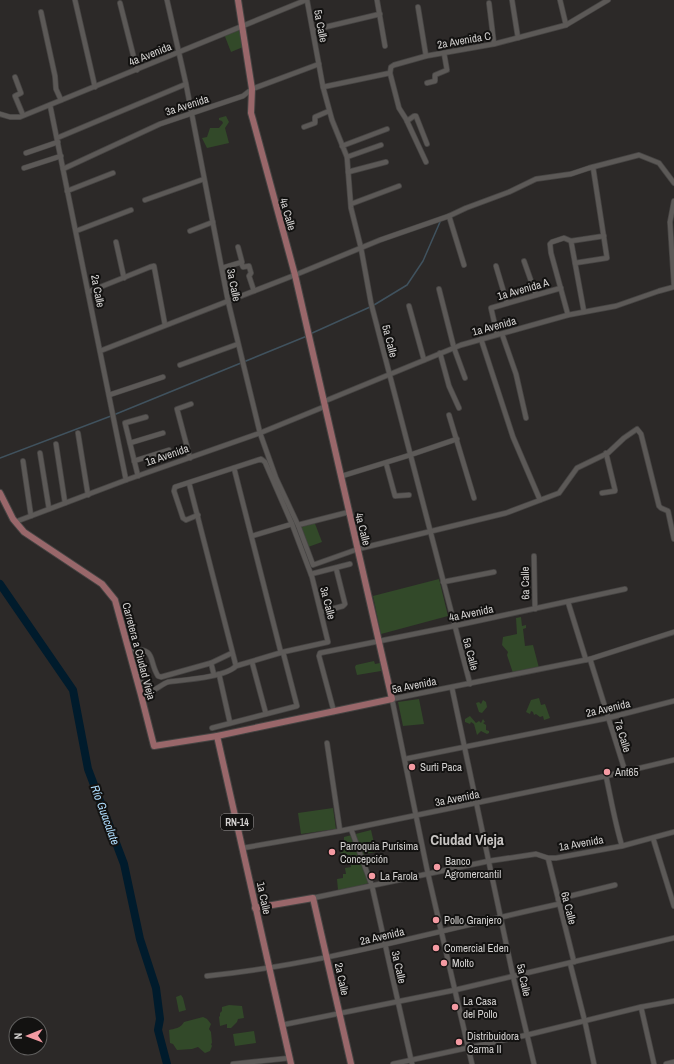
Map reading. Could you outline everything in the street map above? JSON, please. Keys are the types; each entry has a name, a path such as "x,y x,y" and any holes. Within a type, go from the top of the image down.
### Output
{"main road":[{"name":"4a Calle","path":"238,0 252,89 251,113 295,275 310,337 392,699"},
{"name":"Carretera a Ciudad Vieja","path":"0,493 6,507 24,532 102,584 115,600 131,649 154,746"},
{"name":"5a Avenida","path":"154,746 217,736 392,699"},
{"name":"1a Calle","path":"217,736 290,1061"},
{"name":"1a Avenida","path":"255,908 313,898"},
{"name":"2a Calle","path":"313,898 351,1064"}],"street":[{"path":"75,0 95,87"},
{"name":"3a Calle","path":"167,0 186,84 228,301 260,433 276,478 298,525 313,565 358,549"},
{"name":"4a Avenida","path":"0,114 15,117 50,105 307,0"},
{"name":"5a Calle","path":"307,0 323,87 329,111 347,157 351,204 372,305 470,684"},
{"path":"377,0 385,46"},
{"path":"512,0 518,38"},
{"path":"560,0 566,25"},
{"name":"2a Avenida C","path":"323,87 390,73 391,67 394,65 426,56 494,44 566,25 608,0"},
{"path":"120,3 137,70"},
{"path":"489,3 494,44"},
{"path":"418,7 426,56"},
{"path":"41,12 55,76 56,89 61,100"},
{"path":"313,30 380,14"},
{"path":"427,83 435,81 435,75 447,70 444,53"},
{"name":"3a Avenida","path":"63,169 153,126 243,96 252,89 319,64"},
{"path":"390,73 399,108 407,121 426,162"},
{"path":"15,77 21,93 15,96 23,115"},
{"path":"26,153 186,84"},
{"name":"2a Calle","path":"50,105 126,480"},
{"path":"304,127 315,124 315,117 329,111"},
{"path":"407,121 416,116 427,144"},
{"path":"342,146 387,129"},
{"path":"347,157 380,144"},
{"path":"100,351 361,248 449,216 509,192 536,179 571,174 642,155 659,164 674,183"},
{"path":"24,168 61,156"},
{"path":"348,172 386,162"},
{"path":"575,263 607,259 594,167"},
{"path":"67,190 113,173"},
{"path":"145,200 204,179"},
{"path":"351,204 399,186"},
{"path":"674,202 670,222 674,286"},
{"path":"76,230 131,210"},
{"path":"449,216 464,265"},
{"path":"190,231 213,222"},
{"path":"568,315 551,253 550,244 564,238 571,241 604,236"},
{"path":"571,241 584,312"},
{"path":"116,242 124,278"},
{"path":"238,247 241,263"},
{"path":"524,261 536,296"},
{"path":"241,263 242,266 249,266 251,272 249,276 254,291"},
{"path":"222,268 241,263"},
{"path":"88,292 154,266 165,326"},
{"path":"496,266 507,303"},
{"name":"1a Avenida","path":"14,520 31,516 126,480 260,433 325,403 454,348 568,315 616,306 674,286"},
{"name":"1a Avenida A","path":"500,334 490,309 561,288"},
{"path":"439,289 454,348 465,378"},
{"path":"409,306 424,360"},
{"path":"500,334 516,374 526,418"},
{"path":"481,339 513,437 540,500"},
{"path":"180,365 238,344"},
{"path":"440,353 449,386 459,408"},
{"path":"109,395 163,377"},
{"path":"190,458 177,409 191,404"},
{"path":"449,415 474,498"},
{"path":"138,476 125,423 146,417"},
{"path":"358,549 506,513 559,493 577,468 606,453 637,429 641,434 659,506 660,508 668,511 674,539"},
{"path":"130,443 163,433"},
{"path":"78,434 88,495"},
{"path":"342,476 457,439"},
{"path":"56,444 65,503"},
{"path":"134,461 169,450"},
{"path":"40,453 49,509"},
{"path":"602,493 615,491 606,453"},
{"name":"3a Calle","path":"234,468 261,460 265,462 292,524 311,574 328,642 282,653"},
{"path":"23,461 31,516"},
{"path":"386,462 395,496 409,495"},
{"path":"198,516 186,520 183,518 174,490 175,487 234,468 297,706 212,728"},
{"path":"189,483 236,666"},
{"path":"298,525 349,512"},
{"path":"252,536 292,524"},
{"name":"6a Calle","path":"534,556 535,609"},
{"path":"311,574 350,564"},
{"path":"320,612 343,606 345,604 336,568"},
{"path":"443,582 494,572"},
{"name":"4a Avenida","path":"334,712 319,656 320,653 625,589"},
{"name":"7a Calle","path":"568,602 625,771"},
{"name":"5a Avenida","path":"392,699 588,660 674,632"},
{"path":"131,649 138,657 140,678 143,686 146,690 151,691 168,682 217,675 233,670 236,666 282,653"},
{"path":"131,649 142,649 147,652 152,661 155,673 161,677 211,663 232,653"},
{"path":"252,662 266,714"},
{"path":"211,663 217,675 230,723"},
{"name":"5a Calle","path":"452,688 513,976 534,1064"},
{"name":"4a Calle","path":"392,699 428,874 472,1064"},
{"name":"2a Avenida","path":"405,759 608,718 674,701"},
{"path":"328,743 340,831"},
{"name":"3a Avenida","path":"243,848 351,829 606,776 674,760"},
{"path":"606,776 614,820 622,846"},
{"name":"3a Calle","path":"351,829 372,886 411,1062"},
{"name":"1a Avenida","path":"313,898 489,861 536,854 548,858 622,846 674,832"},
{"path":"653,838 674,906"},
{"name":"6a Calle","path":"548,858 594,1064"},
{"path":"558,899 615,885"},
{"path":"668,889 674,887"},
{"name":"2a Avenida","path":"207,976 269,969 384,945 441,930 559,904"},
{"path":"282,1025 455,990 674,938"},
{"path":"393,1064 411,1062 585,1022 641,1007 674,1001"},
{"path":"641,1007 654,1064"},
{"path":"233,1064 290,1061"},
{"path":"666,1064 674,1062"}],"green space":[{"path":"242,27 243,47 231,52 224,34"},
{"path":"226,116 229,122 225,128 229,143 207,148 202,138 207,137 210,128 219,128 223,123 219,120 219,118"},
{"path":"314,521 322,542 308,547 300,526"},
{"path":"439,579 448,616 381,634 373,596"},
{"path":"521,617 522,626 526,625 526,628 523,629 525,646 533,645 539,668 513,673 507,655 508,652 502,645 503,637 517,634 516,618"},
{"path":"374,661 375,664 380,663 381,671 357,675 356,665"},
{"path":"539,698 541,705 545,704 550,718 544,720 543,716 540,717 536,714 534,715 531,711 530,714 526,712 531,700"},
{"path":"419,699 424,724 403,726 398,702"},
{"path":"483,700 486,702 487,707 482,713 479,712 476,703 479,702 481,704"},
{"path":"470,716 476,723 479,721 481,723 483,719 485,722 483,723 486,725 486,730 489,731 489,733 487,734 481,731 477,735 474,724 471,722 470,724 465,722 465,719"},
{"path":"333,808 336,829 301,834 298,813"},
{"path":"371,830 376,852 364,854 372,882 356,887 338,890 337,879 343,878 343,874 346,874 345,868 351,867 349,855 341,854 339,845 344,843 344,837"},
{"path":"181,995 186,1010 179,1012 176,997"},
{"path":"229,1005 242,1006 244,1018 238,1019 231,1028 227,1028 227,1024 220,1026 219,1017 222,1007"},
{"path":"203,1017 211,1024 209,1029 211,1032 212,1046 210,1051 205,1053 198,1047 177,1050 173,1044 170,1043 169,1030 179,1027 184,1022"},
{"path":"254,1031 256,1043 235,1046 233,1034"}],"waterway":[{"path":"374,305 407,285 423,261 440,222"},
{"path":"310,334 370,307"},
{"path":"0,458 111,416 307,336"},
{"name":"Río Guacalate","path":"0,584 73,690 88,769 124,864 140,939 156,988 160,1019 158,1030 167,1064"}],"place":[{"name":"Surti Paca","path":"412,767"},
{"name":"Ant65","path":"607,772"},
{"name":"Parroquia Purísima Concepción","path":"332,852"},
{"name":"Banco Agromercantil","path":"437,867"},
{"name":"La Farola","path":"372,876"},
{"name":"Pollo Granjero","path":"436,920"},
{"name":"Comercial Eden","path":"436,948"},
{"name":"Molto","path":"444,963"},
{"name":"La Casa del Pollo","path":"455,1007"},
{"name":"Distribuidora Carma II","path":"459,1042"}],"district":[{"name":"Ciudad Vieja","path":"467,839"}]}
